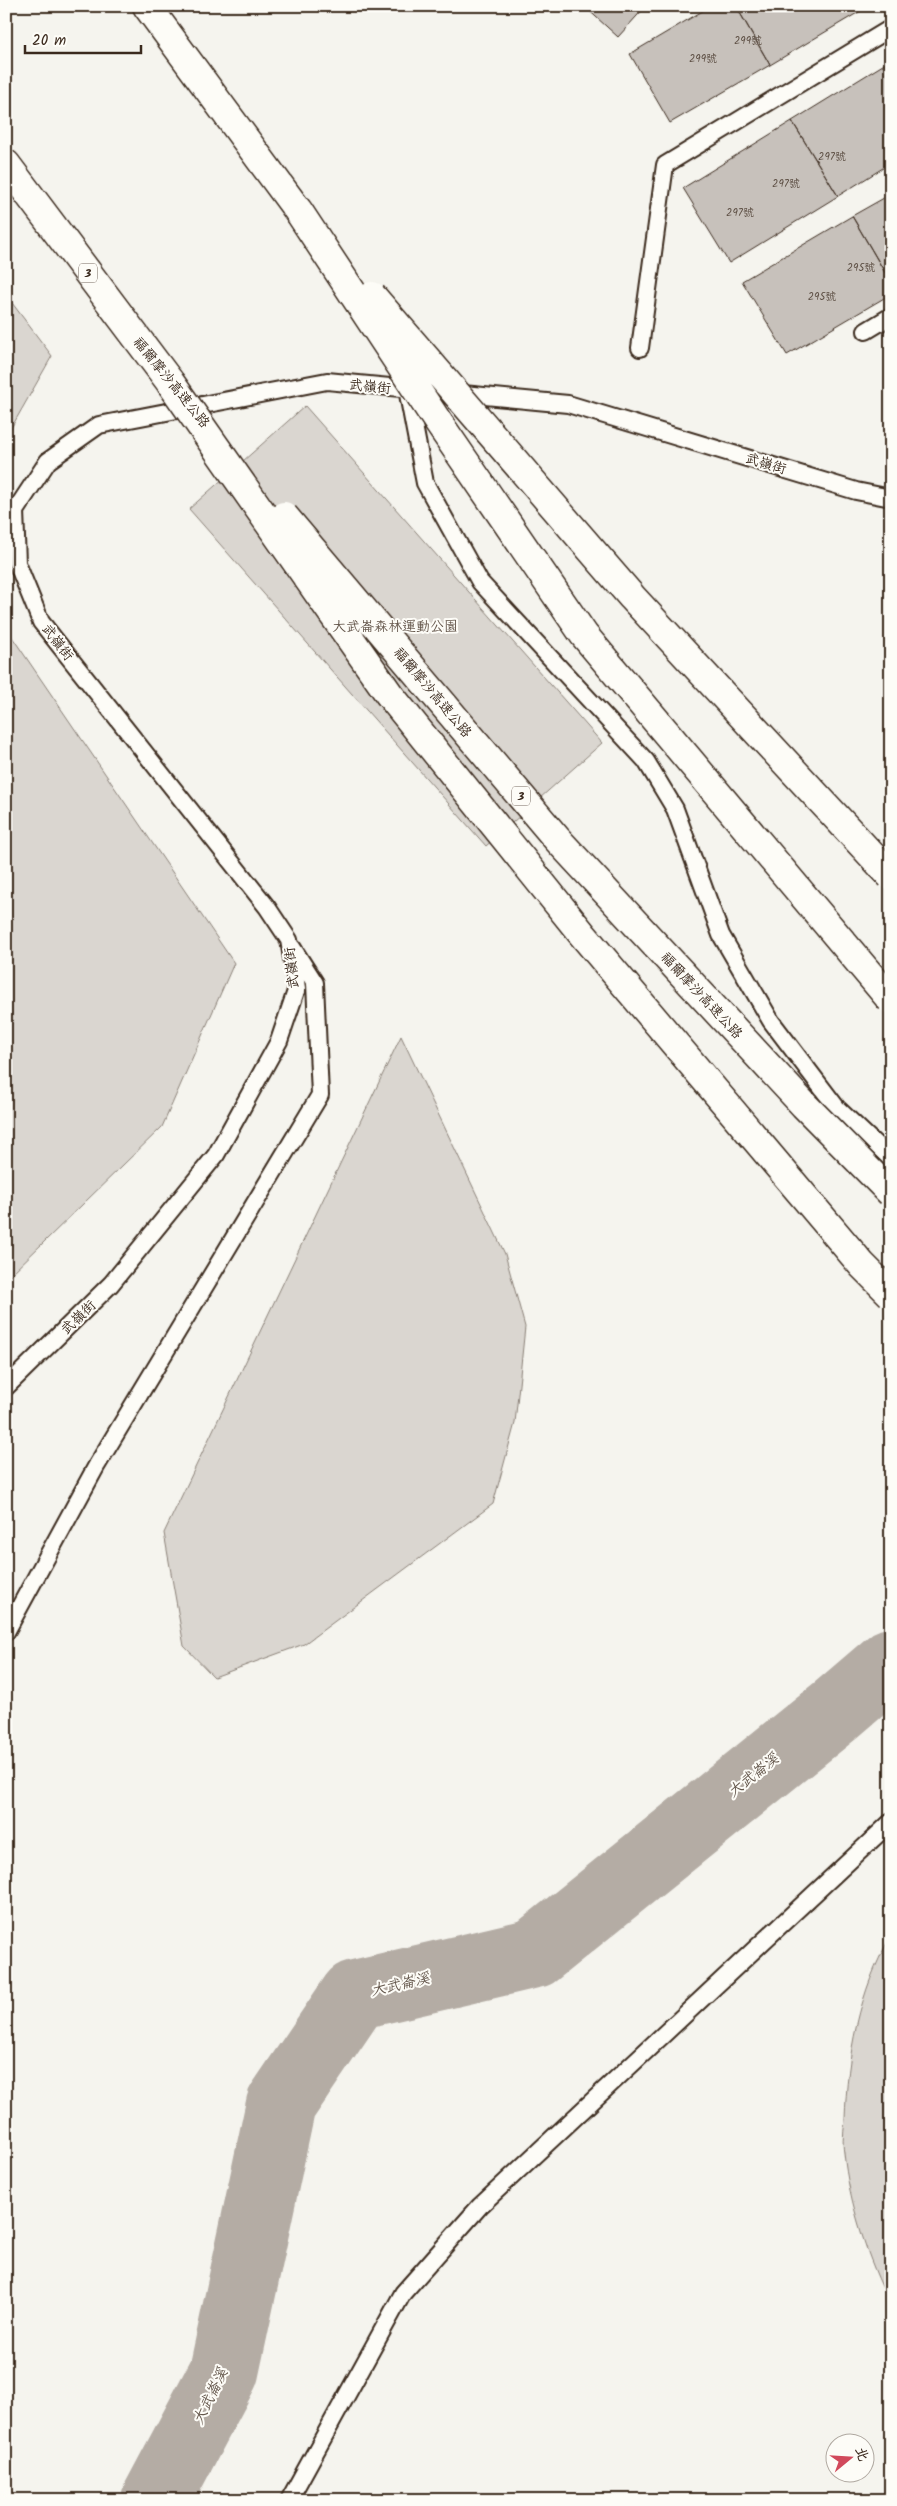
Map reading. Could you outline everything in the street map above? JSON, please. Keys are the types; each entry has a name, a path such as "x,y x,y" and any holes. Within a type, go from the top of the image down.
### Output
{"highway":[{"path":"147,6 299,212 438,422 584,635 891,1000"},
{"name":"福爾摩沙高速公路","path":"6,164 170,382 558,839 804,1105 891,1192"},
{"path":"299,212 632,598 891,876"},
{"path":"170,382 389,694 583,935 862,1265 891,1294"}],"lane":[{"path":"640,348 665,165 891,28"},
{"path":"866,331 891,316"},
{"name":"武嶺街","path":"6,1387 111,1284 216,1155 279,1041 297,988 289,940 267,906 41,622 17,563 15,511 48,461 99,425 327,382 568,404 856,490 891,498"},
{"path":"406,389 425,483 480,582 646,761 675,809 721,935 771,1021 837,1108 891,1159"},
{"path":"6,1632 96,1464 320,1095 315,983 289,940"},
{"path":"289,2500 403,2293 422,2271 480,2206 891,1822"}],"green space":[{"path":"6,295 52,356 6,437"},
{"name":"大武崙森林運動公園","path":"305,406 602,743 486,846 189,509"},
{"path":"6,628 234,963 162,1127 6,1279"},
{"path":"401,1036 505,1254 525,1327 515,1423 493,1504 304,1644 214,1677 184,1646 164,1533"},
{"path":"891,1936 891,2305 867,2250 855,2211 843,2145 846,2096 857,2024 871,1979"}],"building":[{"path":"584,6 646,6 618,37"},
{"path":"711,6 736,6 770,65 670,123 630,54"},
{"path":"736,6 869,6 770,65"},
{"path":"891,60 891,163 838,196 792,121"},
{"path":"792,121 838,196 729,263 683,188"},
{"path":"891,194 891,283 852,216"},
{"path":"852,216 891,283 891,294 787,355 742,281"}],"waterway":[{"name":"大武崙溪","path":"156,2500 224,2372 281,2104 355,1995 535,1953 835,1711 891,1663"}]}
